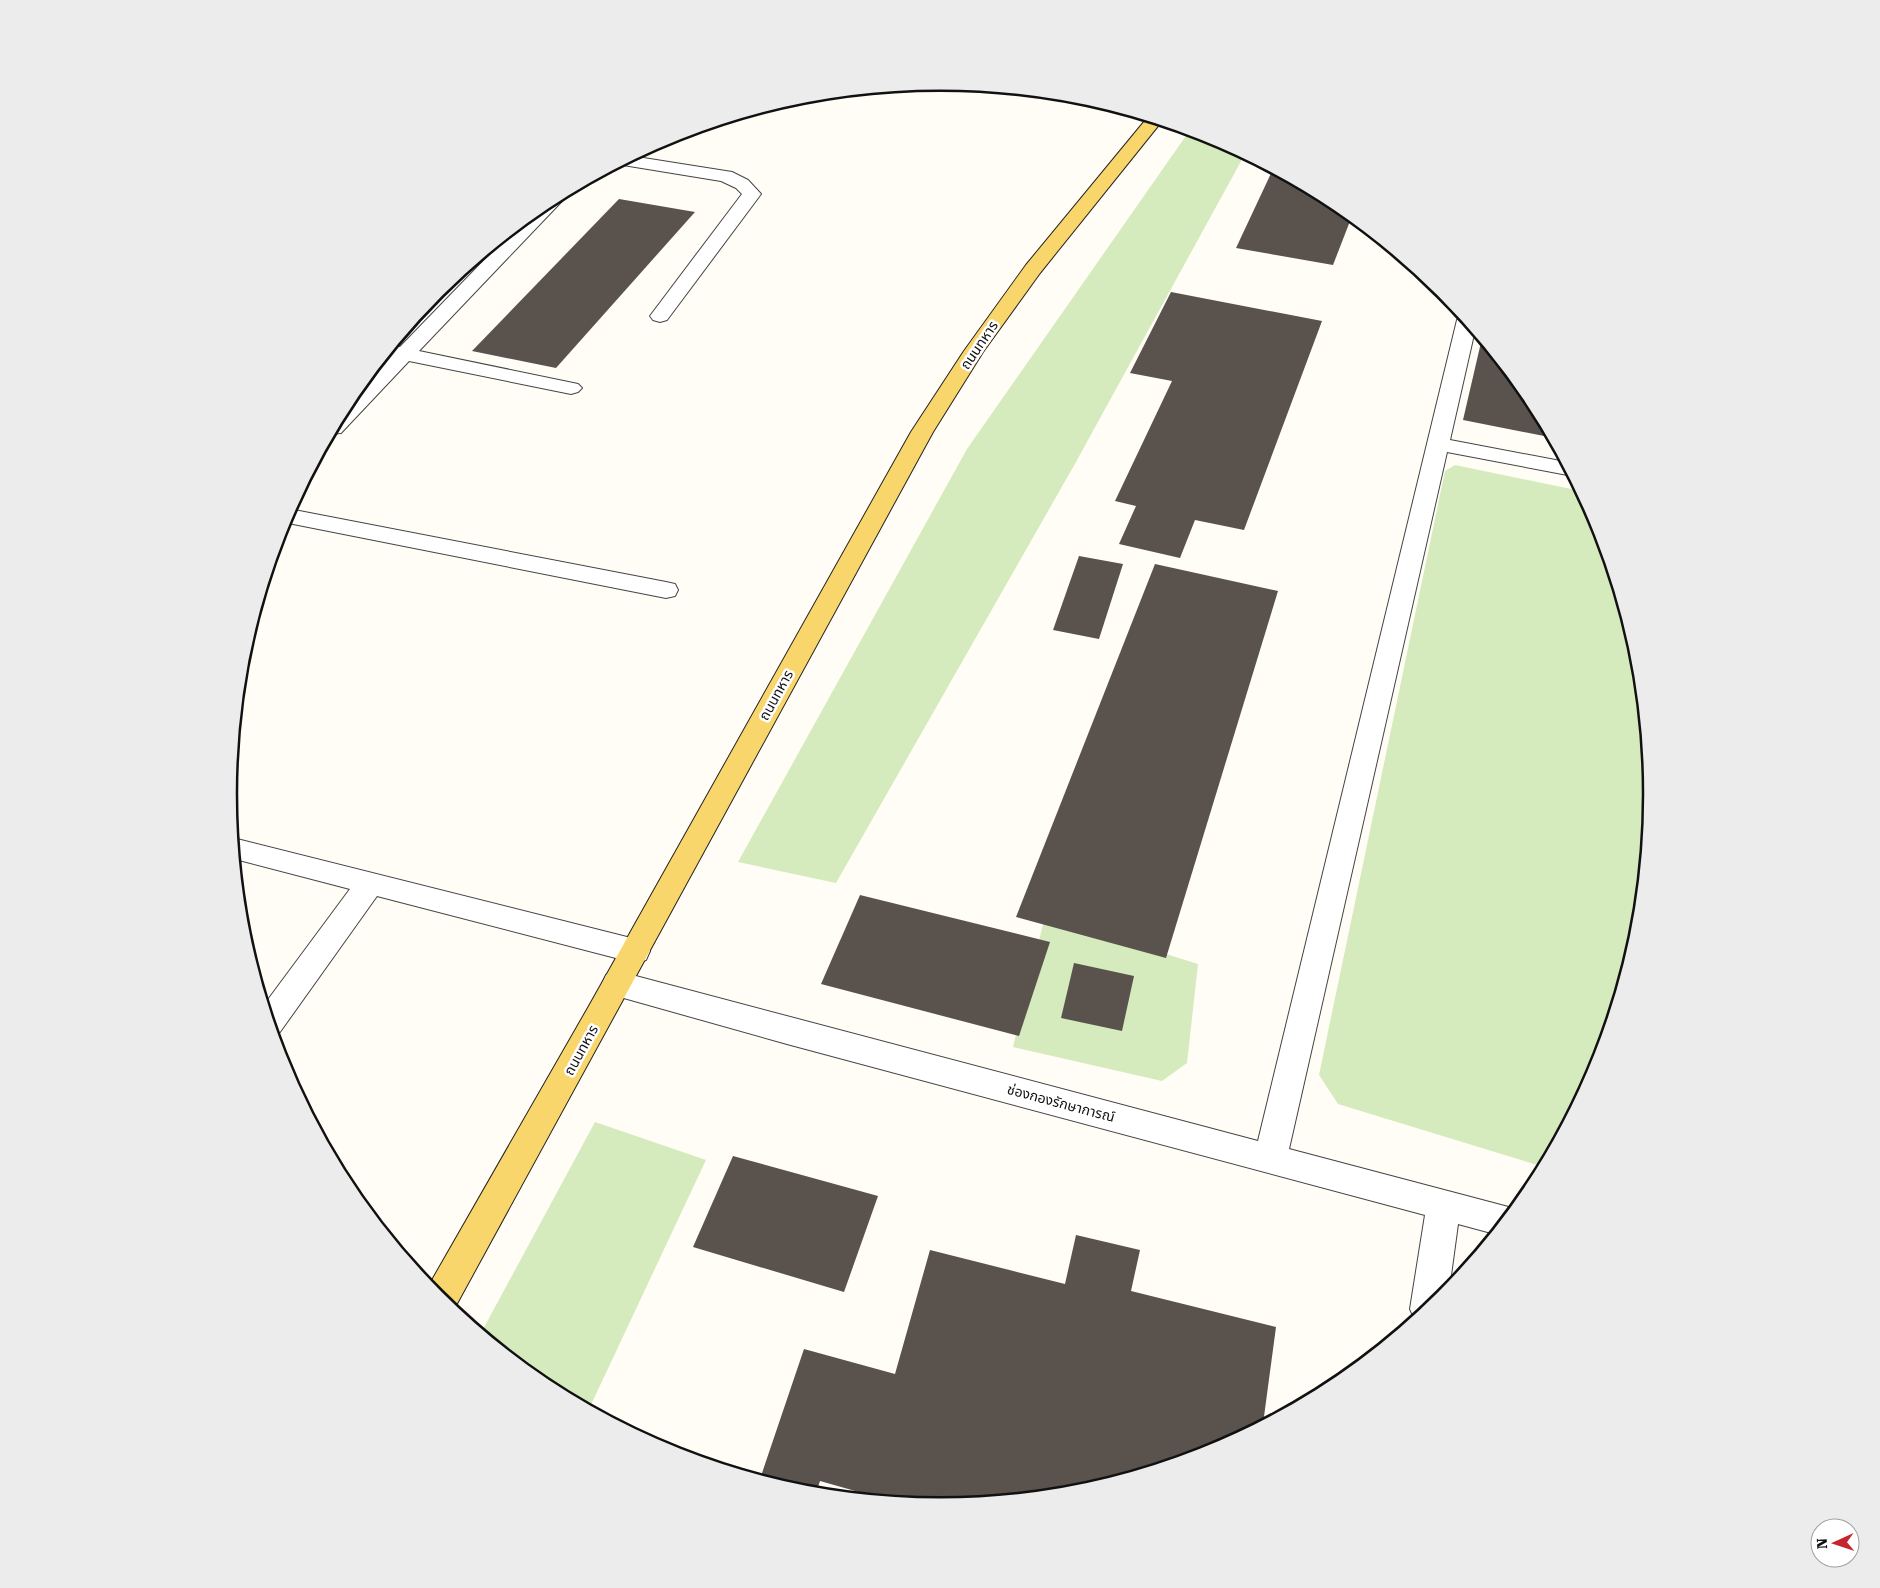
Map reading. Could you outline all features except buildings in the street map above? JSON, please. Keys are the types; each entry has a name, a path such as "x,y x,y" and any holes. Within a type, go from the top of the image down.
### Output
{"main road":[{"name":"ถนนทหาร","path":"444,1292 922,432 974,350 1033,269 1151,124"}],"lane":[{"path":"634,162 726,176 742,184 752,194 660,316"},
{"path":"369,385 397,352 525,227"},
{"path":"1271,1157 1465,328"},
{"path":"397,352 571,388"},
{"path":"1439,444 1562,468"},
{"path":"294,518 666,590"},
{"path":"240,850 635,951"},
{"path":"274,1017 370,884"},
{"name":"ช่องกองรักษาการณ์","path":"617,984 787,1031 1500,1219"},
{"path":"1430,1298 1444,1204"}],"green space":[{"path":"1186,136 1242,160 1076,462 836,883 738,862 967,449"},
{"path":"1455,465 1573,489 1589,525 1619,612 1637,702 1643,794 1637,886 1629,931 1619,976 1589,1063 1570,1105 1536,1165 1338,1104 1319,1075 1445,471"},
{"path":"1045,916 1198,964 1187,1063 1162,1081 1013,1047"},
{"path":"595,1122 706,1160 591,1404 512,1352 484,1328"}]}
